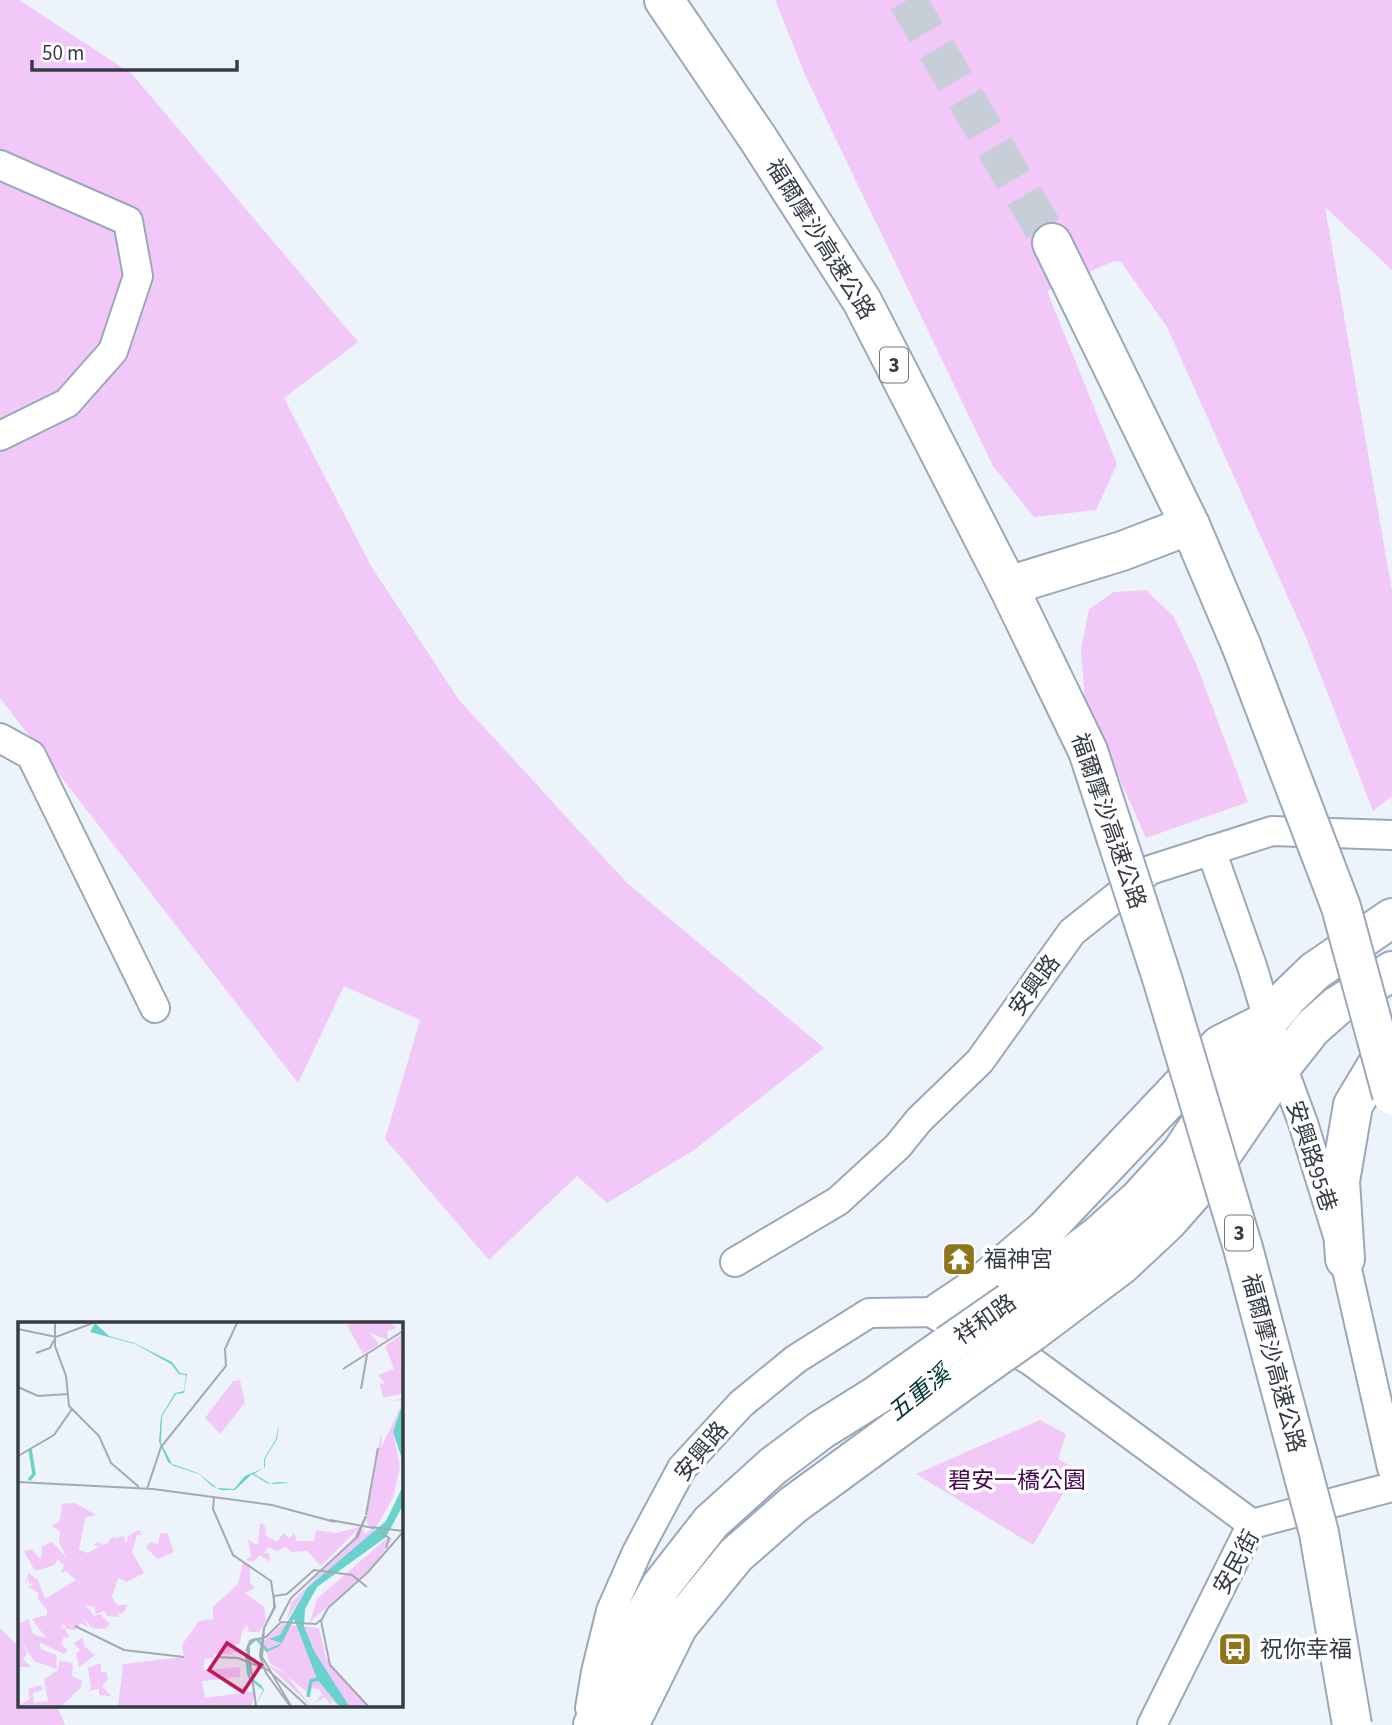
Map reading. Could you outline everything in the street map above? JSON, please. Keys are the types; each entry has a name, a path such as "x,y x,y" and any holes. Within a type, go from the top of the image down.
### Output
{"main road":[{"name":"福爾摩沙高速公路","path":"664,0 759,140 862,301 1008,586 1088,751 1163,978 1250,1274 1319,1533 1352,1725"},
{"path":"1052,243 1190,525 1241,645 1341,908 1392,1095"},
{"path":"1008,586 1122,551 1190,525"},
{"name":"祥和路","path":"590,1725 661,1586 711,1522 773,1466 821,1430 877,1395 1024,1292 1098,1236 1140,1198 1181,1153 1268,1021 1289,996 1315,971 1392,918"},
{"name":"祥和路","path":"629,1725 678,1626 736,1555 813,1490 1121,1265 1167,1222 1205,1179 1282,1066 1312,1028 1337,1006 1392,971"},
{"path":"945,1313 1045,1230 1220,1045 1268,1021"},
{"path":"1345,1259 1340,1181 1353,1105 1392,1040"}],"street":[{"path":"0,165 128,221 138,276 113,351 67,403 0,436"},
{"path":"0,738 31,755 155,1008"},
{"name":"安興路","path":"735,1262 838,1201 898,1146 919,1120 980,1061 1072,932 1150,870 1272,831 1392,835"},
{"name":"安興路95巷","path":"1211,850 1252,966 1345,1259 1392,1468"},
{"name":"安興路","path":"590,1725 596,1672 611,1611 637,1552 682,1468 741,1404 796,1359 869,1313 945,1313"},
{"path":"945,1313 1031,1361 1252,1524"},
{"name":"安民街","path":"1152,1725 1252,1524 1392,1487"}],"green space":[{"path":"0,0 19,0 132,74 358,342 284,398 371,566 459,700 627,883 824,1048 694,1150 607,1203 577,1176 489,1260 385,1139 420,1020 344,986 298,1083 0,698"},
{"path":"775,0 1392,0 1392,270 1325,207 1392,591 1392,796 1373,811 1307,640 1167,327 1121,262 1114,261 1047,291 1117,464 1096,510 1034,517 993,466 806,77"},
{"path":"1146,590 1174,617 1197,666 1248,802 1146,838 1085,701 1081,649 1089,609 1114,592"},
{"name":"碧安一橋公園","path":"1040,1420 1066,1434 1058,1459 1077,1470 1033,1545 916,1474"},
{"path":"0,1628 18,1646 18,1708 58,1708 65,1725 0,1725"}],"tunnel":[{"path":"907,0 1052,243"}],"place":[{"name":"福神宮","path":"959,1259"},
{"name":"祝你幸福","path":"1235,1649"}],"water label":[{"name":"五重溪","path":"919,1393"}]}
